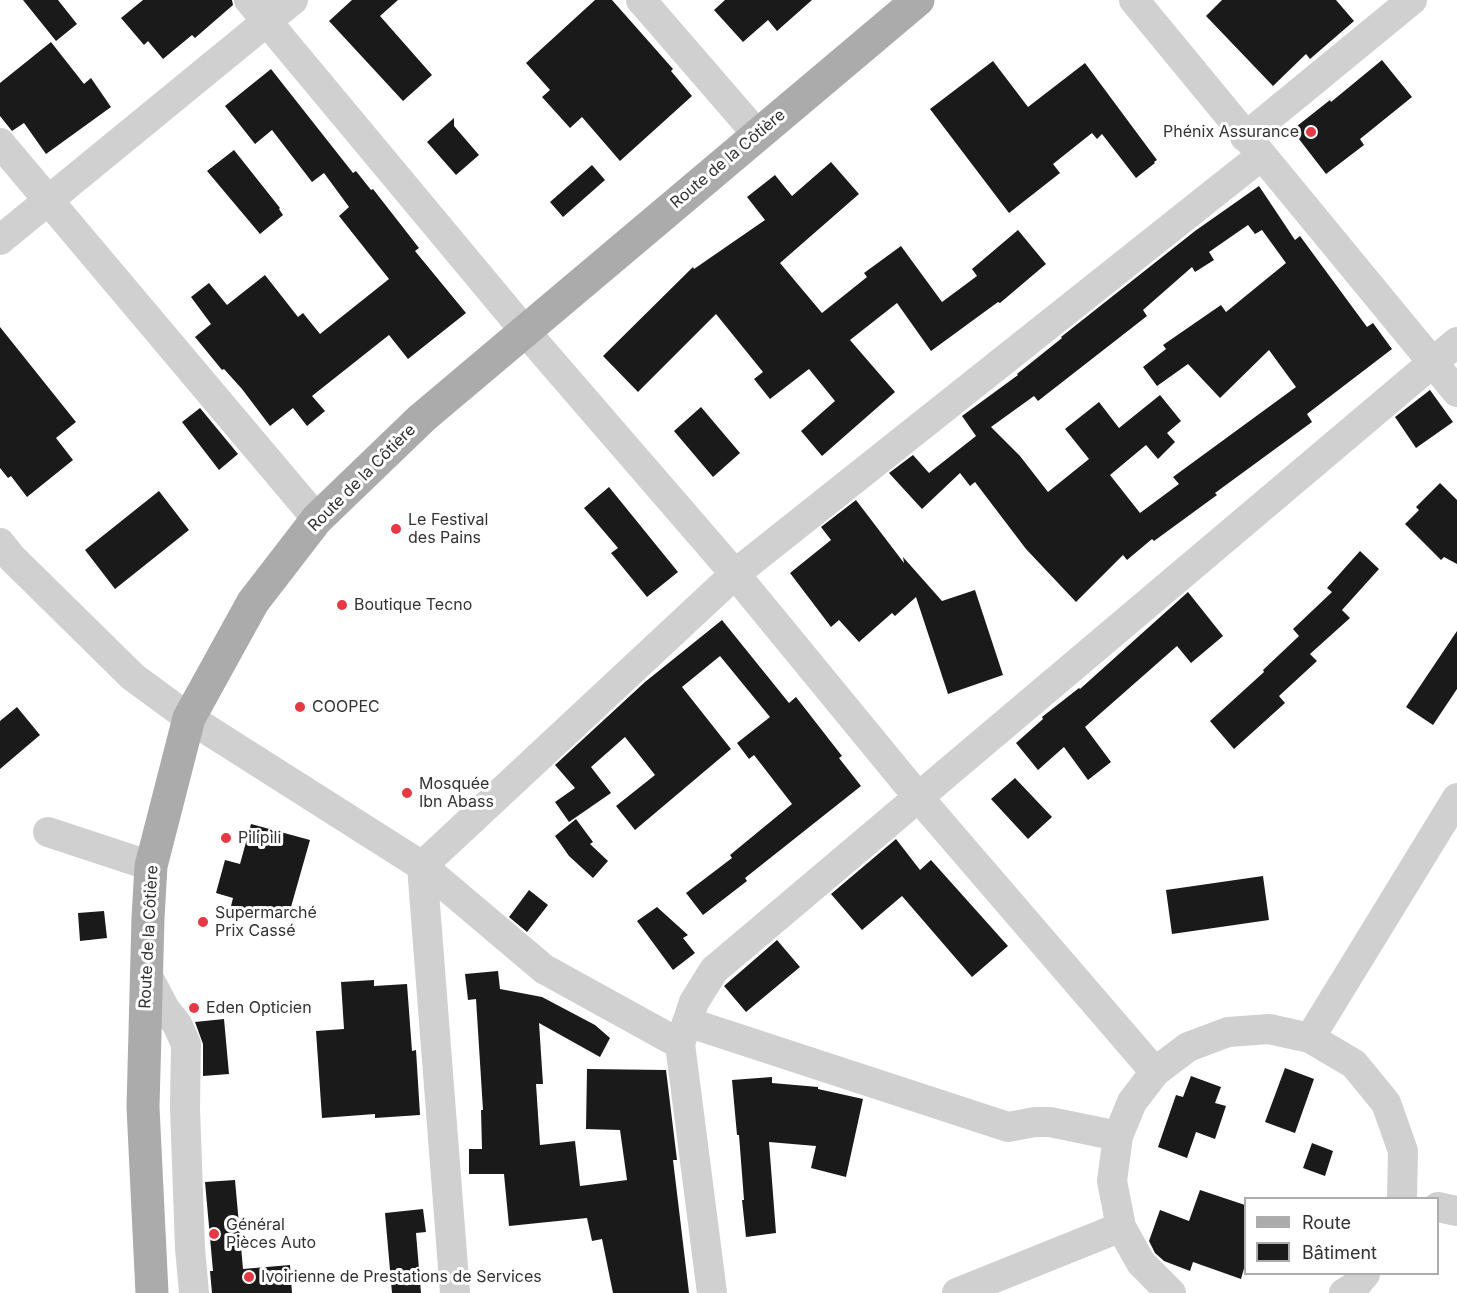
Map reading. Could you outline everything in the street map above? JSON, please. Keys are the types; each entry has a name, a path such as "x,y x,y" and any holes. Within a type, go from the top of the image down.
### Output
{"main road":[{"name":"Route de la Côtière","path":"152,1293 143,1107 151,866 189,718 253,602 317,519 422,418 918,0"}],"street":[{"path":"0,240 48,202 258,11 293,0"},
{"path":"641,0 757,134"},
{"path":"1134,0 1457,392"},
{"path":"422,866 735,574 1253,146 1412,0"},
{"path":"258,11 524,330 735,574 919,798 1155,1072"},
{"path":"0,143 317,519"},
{"path":"712,1293 684,1033 694,1002 714,970 1457,342"},
{"path":"0,543 12,558 133,677 189,718 422,866 544,969 684,1033 1008,1127 1050,1122 1118,1136"},
{"path":"1310,1038 1457,798"},
{"path":"48,832 151,866"},
{"path":"422,866 455,1293"},
{"path":"146,973 165,1009 177,1024 186,1044 185,1108 190,1248 194,1293"},
{"path":"1169,1293 1141,1263 1121,1227 1112,1181 1118,1136 1132,1102 1155,1072 1188,1047 1228,1032 1269,1029 1310,1038 1354,1064 1386,1103 1403,1151 1402,1197"},
{"path":"143,1107 185,1108"},
{"path":"1439,1207 1457,1211"},
{"path":"957,1293 1121,1227"},
{"path":"148,1235 190,1248"},
{"path":"1344,1293 1354,1287 1364,1275"}],"building":[{"path":"23,0 58,0 77,24 56,41"},
{"path":"143,0 232,0 233,5 195,38 192,35 163,59 148,41 144,45 121,18"},
{"path":"352,0 398,0 380,16 432,75 403,101 329,21"},
{"path":"595,0 612,0 673,69 671,71 692,96 620,161 582,117 570,128 542,97 550,90 526,63"},
{"path":"725,0 812,0 777,31 768,20 743,42 714,10"},
{"path":"1222,0 1336,0 1354,21 1310,59 1306,54 1273,86 1206,16"},
{"path":"51,42 84,84 91,78 111,107 46,154 24,123 12,131 0,116 0,83"},
{"path":"1382,60 1412,97 1360,139 1364,145 1326,174 1292,130 1330,100 1331,102"},
{"path":"993,61 1028,107 1085,63 1157,160 1136,178 1102,134 1097,139 1092,133 1053,164 1060,173 1009,213 930,109"},
{"path":"271,69 353,173 356,171 371,190 373,189 419,248 415,251 466,313 408,359 389,335 312,396 325,411 307,426 293,408 270,426 242,389 224,369 222,370 195,337 211,324 191,297 209,283 227,305 265,275 298,317 303,313 320,334 389,279 339,216 349,207 324,173 312,182 272,130 255,144 225,106"},
{"path":"454,118 454,126 479,155 456,175 427,142"},
{"path":"234,150 280,208 283,215 260,234 207,171"},
{"path":"831,162 859,194 780,263 822,313 867,277 864,273 901,246 942,302 977,276 972,269 1018,230 1046,264 1000,303 998,302 931,351 897,303 850,340 895,392 822,456 801,431 835,401 809,369 770,399 754,379 763,372 716,314 638,392 603,356 693,267 694,269 765,220 747,197 775,175 792,196"},
{"path":"592,165 605,180 563,217 550,202"},
{"path":"1259,186 1295,240 1300,236 1367,327 1373,323 1392,349 1307,414 1312,422 1215,493 1217,495 1154,541 1152,539 1127,560 1123,555 1076,602 1026,549 975,482 970,486 960,473 922,509 889,473 913,455 929,473 976,436 962,416 1018,375 1061,337 1195,231","holes":["1248,225 1255,234 1262,230 1286,263 1226,312 1221,305 1163,345 1166,349 1143,367 1157,386 1188,364 1220,398 1269,350 1296,387 1173,477 1179,484 1140,513 1110,475 1146,445 1158,459 1175,442 1167,433 1181,421 1160,395 1119,428 1099,402 1065,429 1089,459 1048,492 1020,456 991,427 1034,396 1038,401 1147,316 1143,310 1192,267 1195,272 1214,260 1209,252"]},
{"path":"0,327 76,422 56,438 73,460 27,497 11,476 8,478 0,468"},
{"path":"1430,390 1453,422 1416,448 1395,417"},
{"path":"701,407 740,453 713,477 674,431"},
{"path":"200,408 238,454 219,470 182,422"},
{"path":"1440,483 1457,500 1457,564 1444,557 1441,560 1405,524 1419,510 1416,507"},
{"path":"609,487 678,572 647,597 611,553 618,548 584,508"},
{"path":"159,491 189,530 115,589 85,550"},
{"path":"856,500 904,563 903,557 942,601 975,590 1003,675 948,694 916,597 895,616 892,613 859,642 839,620 831,627 790,573 831,540 821,527"},
{"path":"1360,551 1379,569 1342,610 1350,618 1310,654 1317,661 1279,696 1285,703 1234,749 1210,721 1264,672 1263,670 1299,636 1293,629 1332,592 1327,588"},
{"path":"1188,592 1223,636 1191,663 1177,646 1085,727 1111,762 1088,780 1064,747 1038,770 1016,743 1043,719 1042,717 1080,689"},
{"path":"722,620 789,703 796,697 842,756 839,758 861,786 745,878 747,881 703,915 686,893 732,858 730,855 792,804 754,755 749,759 737,743 770,717 720,656 682,687 731,749 635,830 616,806 655,775 625,737 591,767 611,793 569,822 555,802 575,788 555,765 645,682"},
{"path":"1457,631 1457,689 1433,725 1406,707"},
{"path":"17,707 40,735 0,769 0,721"},
{"path":"1015,778 1052,817 1028,839 991,799"},
{"path":"576,819 593,842 590,844 608,861 593,878 569,856 555,836"},
{"path":"251,824 310,840 287,921 231,906 233,898 216,893 225,860 240,864"},
{"path":"896,839 920,870 931,860 1008,946 972,977 902,896 862,930 831,894"},
{"path":"1263,876 1269,920 1172,934 1166,890"},
{"path":"529,890 548,905 527,932 509,917"},
{"path":"657,907 688,935 683,938 695,953 673,970 637,921"},
{"path":"104,911 107,938 80,941 78,913"},
{"path":"777,940 800,967 746,1012 724,986"},
{"path":"498,971 500,989 542,997 595,1025 610,1038 600,1057 539,1023 543,1084 536,1084 540,1145 575,1141 580,1186 627,1180 620,1130 586,1129 587,1069 666,1070 677,1160 673,1160 689,1293 613,1293 602,1239 592,1241 587,1218 509,1226 504,1174 469,1174 469,1149 482,1149 481,1110 483,1110 476,999 468,1000 465,974"},
{"path":"374,980 374,986 407,984 412,1051 416,1050 420,1115 375,1118 375,1114 322,1118 316,1031 344,1029 341,982"},
{"path":"224,1019 229,1074 203,1076 203,1044 195,1022"},
{"path":"1285,1068 1314,1079 1295,1133 1265,1122"},
{"path":"1191,1076 1221,1087 1215,1103 1226,1106 1215,1139 1196,1132 1187,1158 1158,1147 1176,1095 1183,1097"},
{"path":"772,1077 772,1083 818,1087 818,1089 863,1099 846,1177 811,1168 816,1146 769,1142 776,1233 746,1237 739,1135 737,1135 732,1080"},
{"path":"1312,1143 1333,1151 1325,1176 1303,1168"},
{"path":"235,1180 243,1269 290,1265 292,1293 212,1293 210,1271 213,1271 205,1182"},
{"path":"1200,1190 1244,1205 1244,1268 1241,1279 1193,1262 1190,1271 1164,1261 1155,1253 1149,1241 1160,1210 1189,1221"},
{"path":"423,1209 426,1232 416,1233 421,1293 392,1293 385,1213"}],"place":[{"name":"Phénix Assurance","path":"1311,132"},
{"name":"Le Festival des Pains","path":"396,529"},
{"name":"Boutique Tecno","path":"342,605"},
{"name":"COOPEC","path":"300,707"},
{"name":"Mosquée Ibn Abass","path":"407,793"},
{"name":"Pilipili","path":"226,838"},
{"name":"Supermarché Prix Cassé","path":"203,922"},
{"name":"Eden Opticien","path":"194,1008"},
{"name":"Général Pièces Auto","path":"214,1234"},
{"name":"Ivoirienne de Prestations de Services","path":"249,1277"}]}
